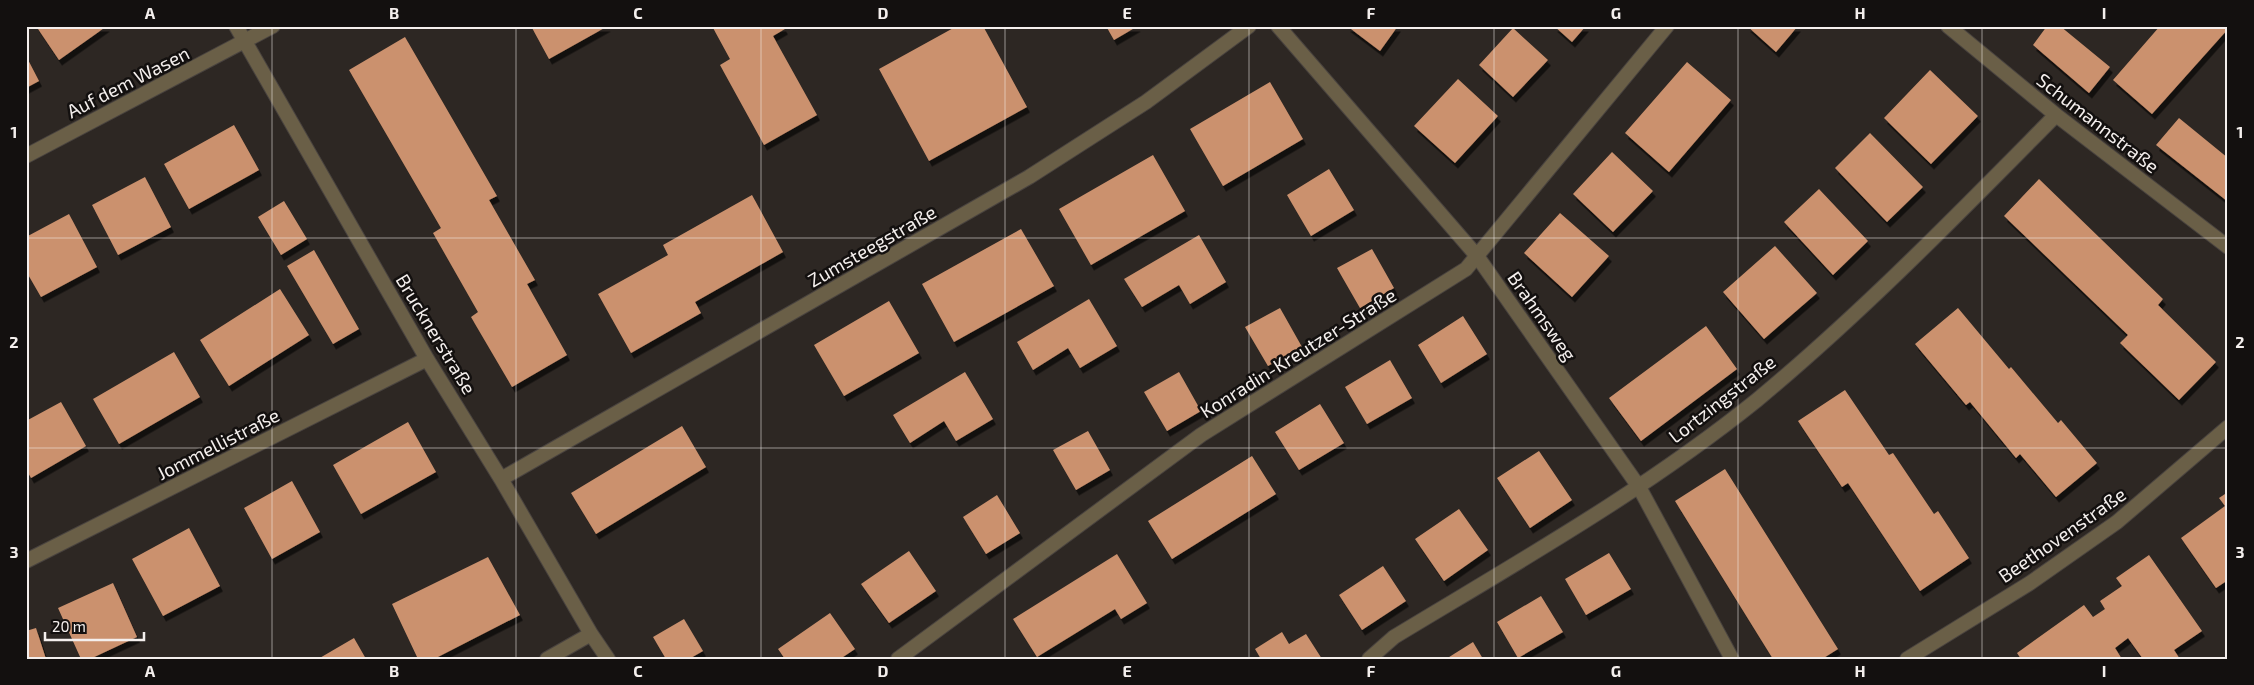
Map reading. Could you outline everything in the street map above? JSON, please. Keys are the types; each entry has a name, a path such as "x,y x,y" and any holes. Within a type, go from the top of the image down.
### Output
{"street":[{"name":"Brucknerstraße","path":"236,26 427,359 501,479 591,634 608,659"},
{"name":"Auf dem Wasen","path":"26,156 246,42 273,26"},
{"name":"Zumsteegstraße","path":"501,479 1029,177 1146,102 1249,26"},
{"name":"Brahmsweg","path":"1278,26 1477,256 1639,487 1732,659"},
{"name":"Konradin-Kreutzer-Straße","path":"898,659 1201,435 1466,269 1667,26"},
{"name":"Schumannstraße","path":"1948,26 2056,115 2228,247"},
{"name":"Lortzingstraße","path":"1369,659 1394,637 1639,487 1756,400 1886,286 2056,115"},
{"name":"Jommellistraße","path":"26,561 427,359"},
{"name":"Beethovenstraße","path":"1907,659 2030,583 2117,522 2228,427"},
{"path":"547,659 591,634"}],"building":[{"path":"36,26 107,26 59,60"},
{"path":"531,26 608,26 549,59"},
{"path":"712,26 783,26 785,29 773,36 817,115 764,145 720,65 730,59"},
{"path":"957,26 983,26 1027,107 929,161 879,69"},
{"path":"1106,26 1138,26 1114,40"},
{"path":"1347,26 1398,26 1380,51"},
{"path":"1554,26 1586,26 1572,42"},
{"path":"1747,26 1798,26 1776,52"},
{"path":"2047,26 2060,26 2110,67 2089,93 2033,45"},
{"path":"2160,26 2228,26 2228,29 2152,114 2113,80"},
{"path":"1513,28 1548,60 1513,97 1479,65"},
{"path":"405,37 497,196 489,200 535,280 527,284 567,355 512,387 471,317 478,312 433,233 441,228 349,70"},
{"path":"26,56 39,81 26,88"},
{"path":"1687,62 1731,100 1669,172 1625,133"},
{"path":"1930,70 1978,116 1931,164 1884,118"},
{"path":"1458,79 1498,116 1455,163 1414,126"},
{"path":"1270,82 1303,139 1223,186 1190,129"},
{"path":"2179,118 2228,158 2227,201 2156,145"},
{"path":"234,125 259,170 189,209 164,164"},
{"path":"1870,133 1923,187 1887,222 1835,168"},
{"path":"1612,152 1653,191 1613,232 1573,194"},
{"path":"1153,155 1185,211 1091,265 1059,209"},
{"path":"1329,169 1354,210 1311,236 1287,195"},
{"path":"145,177 171,227 118,255 92,205"},
{"path":"2039,179 2163,299 2158,305 2216,362 2179,400 2120,343 2128,335 2004,216"},
{"path":"1819,189 1868,241 1833,275 1784,222"},
{"path":"752,195 783,252 695,302 701,313 631,353 598,294 668,255 663,245"},
{"path":"284,201 307,239 281,255 258,217"},
{"path":"1560,213 1609,256 1572,297 1524,253"},
{"path":"69,214 97,267 41,297 26,271 26,237"},
{"path":"1021,229 1054,286 954,342 922,284"},
{"path":"1199,235 1226,282 1190,304 1179,285 1142,307 1124,279"},
{"path":"1775,246 1817,293 1764,339 1723,292"},
{"path":"1372,249 1394,288 1360,308 1337,268"},
{"path":"314,250 359,329 333,344 287,266"},
{"path":"280,289 309,335 229,386 200,340"},
{"path":"1089,299 1117,346 1080,368 1068,348 1033,370 1017,342"},
{"path":"889,301 919,353 844,396 814,345"},
{"path":"1280,308 1302,347 1268,366 1245,327"},
{"path":"1958,308 2009,369 2011,367 2058,423 2061,420 2097,463 2056,497 2020,454 2016,458 1970,402 1966,405 1915,344"},
{"path":"1463,316 1487,354 1441,383 1418,345"},
{"path":"1706,326 1737,369 1641,441 1609,398"},
{"path":"174,352 200,397 119,444 93,399"},
{"path":"1390,360 1412,398 1367,424 1345,387"},
{"path":"965,372 993,419 956,441 944,421 910,443 893,415"},
{"path":"1179,372 1201,411 1167,431 1144,392"},
{"path":"1845,390 1889,455 1893,453 1934,514 1938,511 1969,558 1920,591 1848,483 1842,487 1798,421"},
{"path":"61,402 86,446 31,478 26,469 26,421"},
{"path":"1320,404 1344,443 1299,470 1275,432"},
{"path":"408,422 436,472 361,514 333,465"},
{"path":"682,426 706,467 596,534 571,493"},
{"path":"1088,431 1110,470 1076,490 1053,450"},
{"path":"1539,451 1572,500 1530,528 1497,478"},
{"path":"1252,456 1276,494 1172,559 1148,521"},
{"path":"1725,469 1838,649 1822,659 1773,659 1675,501"},
{"path":"292,481 320,532 272,559 244,508"},
{"path":"2228,492 2228,580 2216,588 2181,538 2225,506 2219,498"},
{"path":"997,495 1020,533 986,554 963,517"},
{"path":"1459,509 1488,550 1444,581 1415,539"},
{"path":"189,528 220,586 163,616 132,559"},
{"path":"909,551 936,591 889,623 861,584"},
{"path":"1609,553 1631,589 1586,615 1565,579"},
{"path":"1117,554 1147,603 1121,619 1115,609 1037,657 1013,619"},
{"path":"2149,555 2202,631 2174,650 2180,659 2143,659 2128,638 2115,648 2122,659 2021,659 2017,653 2084,605 2093,617 2105,609 2100,601 2122,586 2116,578"},
{"path":"488,557 520,615 434,659 418,659 392,604"},
{"path":"1383,566 1406,601 1362,630 1339,595"},
{"path":"113,583 137,637 90,659 81,659 58,608"},
{"path":"1541,596 1563,632 1518,658 1497,622"},
{"path":"830,613 855,649 840,659 785,659 778,649"},
{"path":"684,619 703,651 689,659 666,659 653,637"},
{"path":"36,628 46,659 26,659 26,631"},
{"path":"1282,632 1289,644 1306,634 1322,659 1261,659 1255,649"},
{"path":"354,638 366,659 318,659"},
{"path":"1473,642 1483,659 1446,659"}]}
